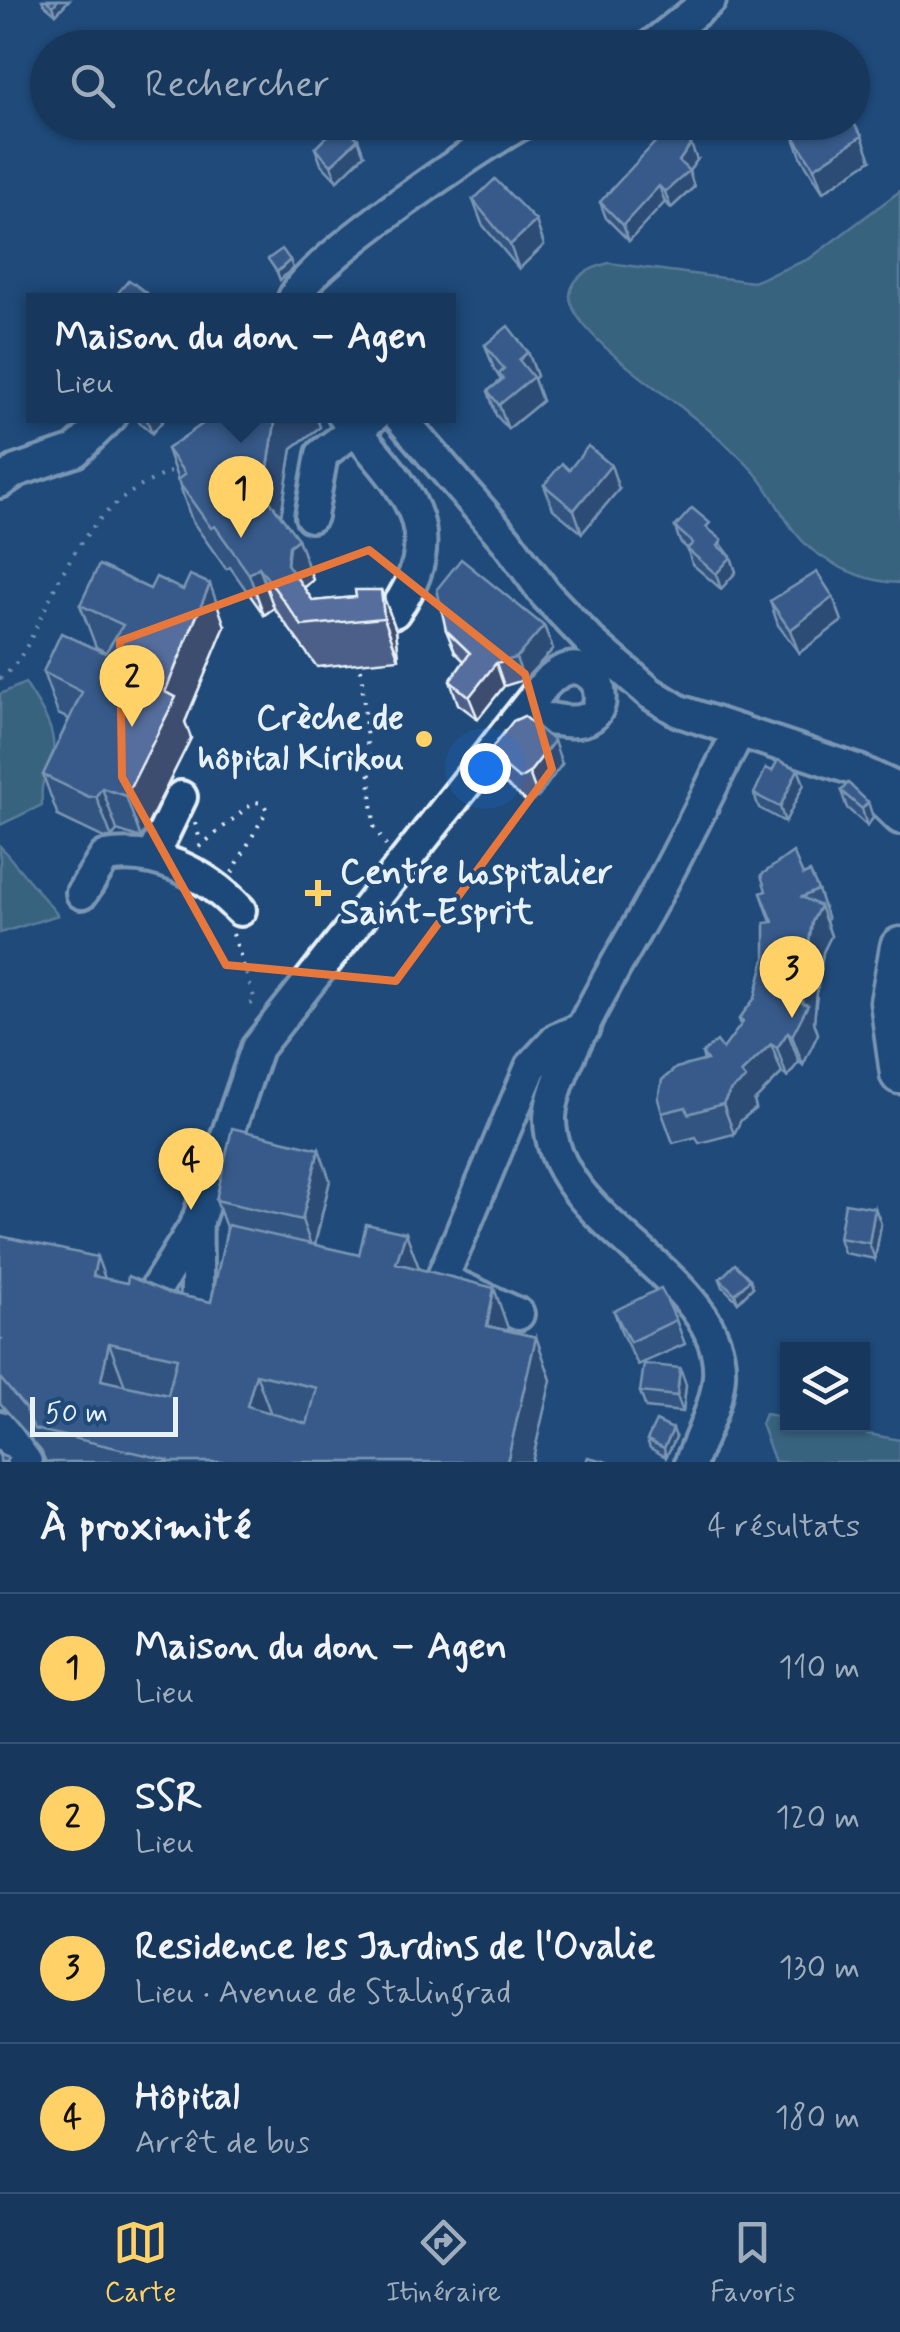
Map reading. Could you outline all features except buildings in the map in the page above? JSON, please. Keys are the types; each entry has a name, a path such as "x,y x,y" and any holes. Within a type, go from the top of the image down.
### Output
{"main road":[{"path":"900,947 890,1002 900,1074"}],"street":[{"path":"672,30 710,0"},
{"path":"295,293 346,247 446,171 495,140"},
{"path":"0,482 16,471 67,455 104,423"},
{"path":"311,516 322,454 354,423"},
{"path":"359,423 406,492 423,532 417,568 394,612"},
{"path":"404,423 506,540 546,595 630,677 679,711 793,748 900,809"},
{"path":"197,1223 257,1048 555,673 570,667 590,642"},
{"path":"570,667 590,673 600,691"},
{"path":"514,725 538,720 576,725 585,722 600,691 630,677"},
{"path":"691,1462 719,1376 716,1348 703,1320 666,1276 582,1196 554,1150 550,1116 584,1028 738,731"},
{"path":"152,858 186,803"},
{"path":"82,893 106,857 126,853 152,858 203,880 240,910"},
{"path":"518,1314 442,1279 532,1067 557,1039 584,1028"},
{"path":"0,1428 26,1462"}],"path":[{"path":"0,678 26,649 75,550 94,524 117,499 148,480 191,464"},
{"path":"361,669 374,826 396,853 414,852"},
{"path":"186,803 205,857"}],"highlighted area":[{"path":"369,550 525,674 552,769 396,981 226,965 122,777 120,641"}],"green space":[{"path":"900,191 900,583 856,574 806,545 751,469 712,432 597,340 573,308 570,295 579,277 609,263 753,282 809,259"},
{"path":"25,683 50,728 52,759 43,782 42,805 0,825 0,694"},
{"path":"0,846 58,915 0,933"},
{"path":"765,1414 780,1417 780,1432 857,1432 900,1440 900,1462 775,1462 761,1424"}],"place":[{"name":"Maison du don – Agen","path":"241,538"},
{"name":"SSR","path":"132,727"},
{"name":"Crèche de hôpital Kirikou","path":"424,739"},
{"name":"Centre hospitalier Saint-Esprit","path":"318,893"},
{"name":"Residence les Jardins de l'Ovalie","path":"792,1018"},
{"name":"Hôpital","path":"191,1210"}]}
